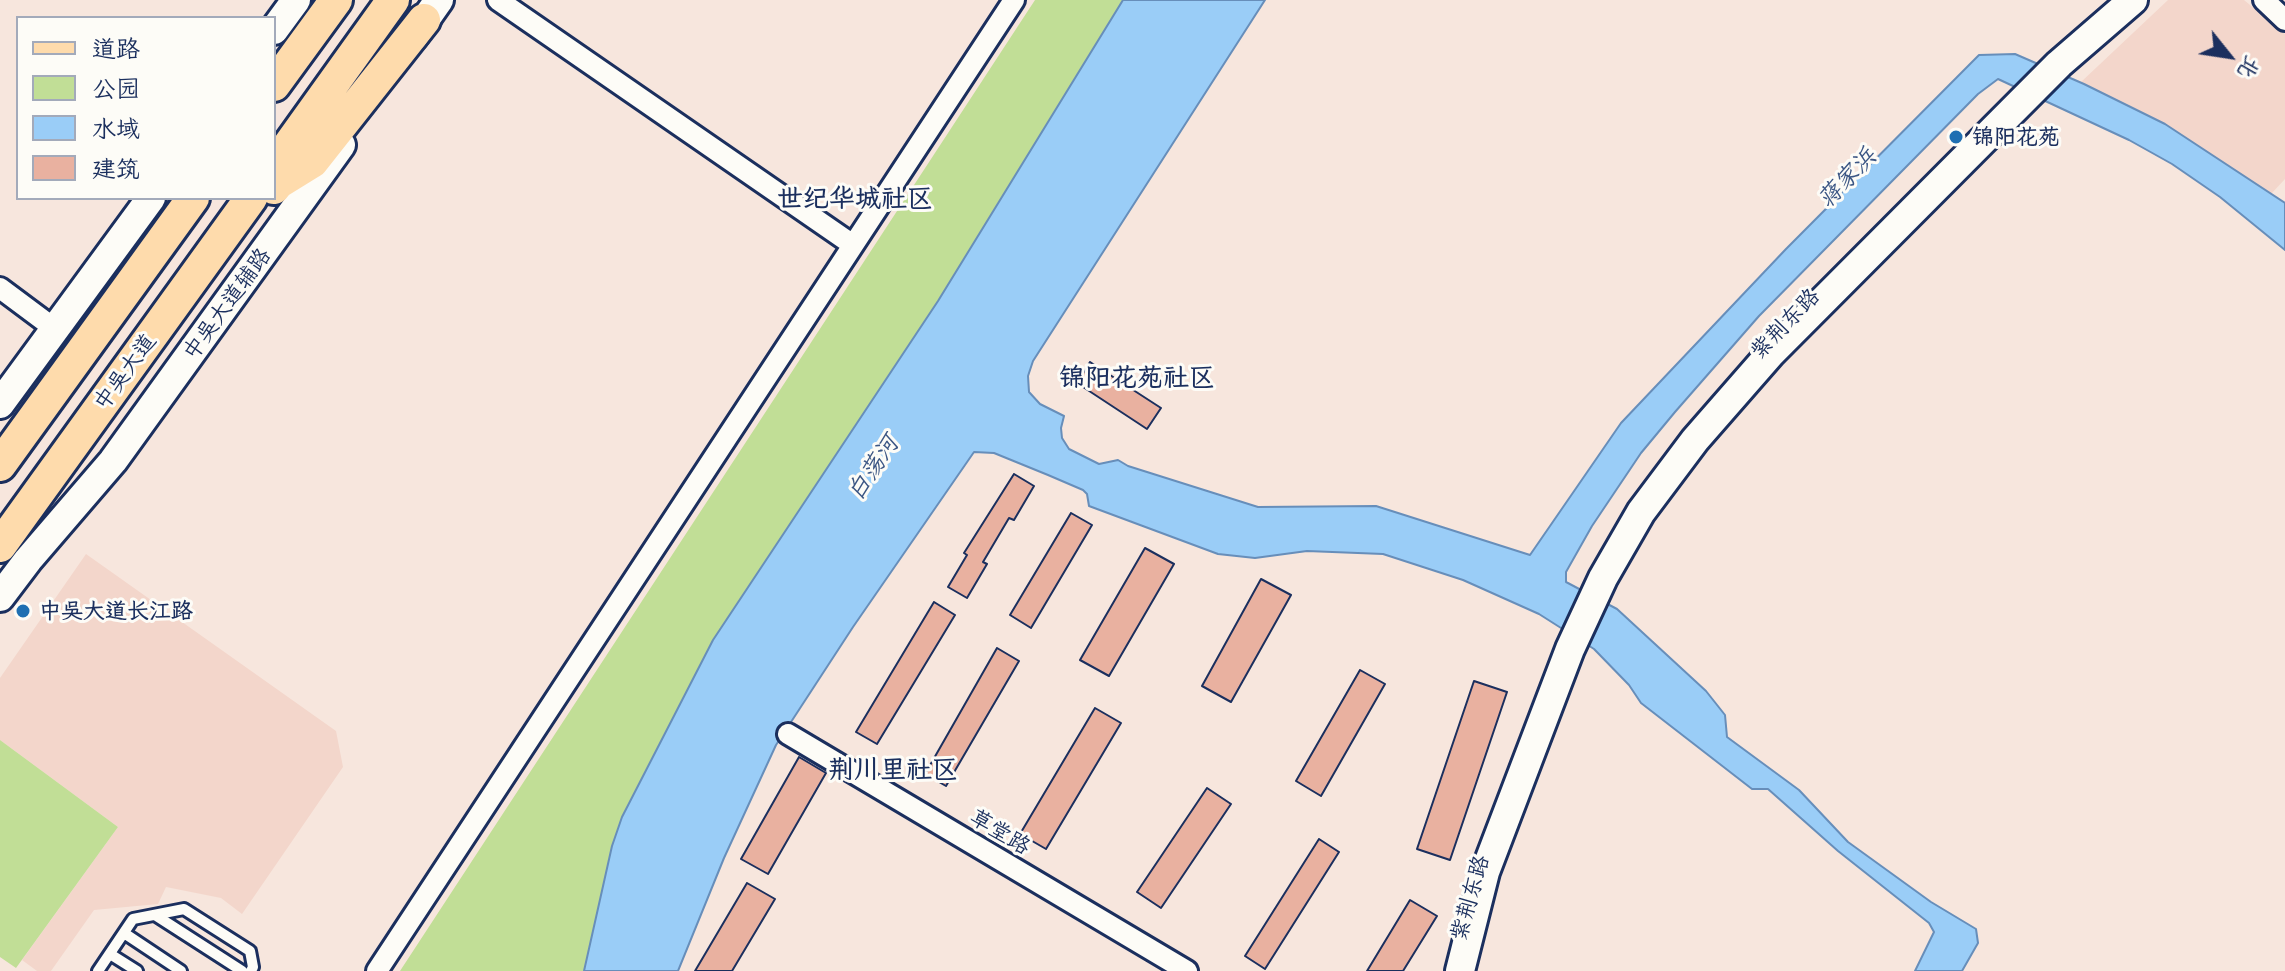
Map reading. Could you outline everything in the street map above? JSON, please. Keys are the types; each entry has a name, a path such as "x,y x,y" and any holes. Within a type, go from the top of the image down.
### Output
{"main road":[{"path":"285,65 336,0"},
{"path":"307,120 331,63 377,0"},
{"path":"276,163 393,0"},
{"path":"276,186 312,162 432,10"},
{"path":"0,465 192,200"},
{"name":"中吴大道","path":"0,546 250,200"},
{"path":"194,277 243,233 266,200"}],"street":[{"path":"276,27 296,0"},
{"path":"498,0 853,245"},
{"path":"377,971 1014,0"},
{"path":"2264,0 2285,20"},
{"name":"紫荆东路","path":"1450,971 1485,847 1566,648 1599,578 1641,512 1714,418 1771,353 2015,100 2121,2"},
{"name":"中吴大道辅路","path":"0,597 113,461 329,162 432,10"},
{"path":"0,404 150,200"},
{"path":"0,288 55,329"},
{"name":"紫荆东路","path":"1460,971 1485,872 1566,648"},
{"name":"草堂路","path":"788,734 1187,971"}],"lane":[{"path":"98,971 133,919 184,909 250,951 251,971"},
{"path":"155,915 242,971"},
{"path":"124,933 181,971"},
{"path":"110,954 137,971"}],"shaded area":[{"path":"2168,0 2244,0 2285,34 2285,179 2271,194 2165,124 2081,82"},
{"path":"86,554 336,731 343,767 242,914 221,898 166,887 158,904 94,910 51,971 37,971 22,960 118,827 0,740 0,678"}],"green space":[{"path":"1035,0 1123,0 938,301 713,640 622,817 612,846 584,971 400,971"},
{"path":"0,740 118,827 16,968 0,957"}],"water":[{"name":"白荡河","path":"1123,0 1265,0 1033,361 1028,376 1029,392 1040,404 1064,416 1062,438 1069,449 1099,464 1118,460 1128,466 1258,507 1376,506 1530,555 1621,423 1786,249 1979,55 2015,54 2084,84 2165,124 2285,203 2285,250 2220,197 2172,164 2129,140 1998,79 1978,94 1759,316 1641,453 1592,526 1566,572 1566,582 1617,609 1706,691 1725,715 1727,737 1799,790 1848,842 1931,902 1976,929 1978,943 1962,971 1915,971 1934,932 1929,923 1838,851 1768,789 1752,789 1641,703 1629,685 1594,649 1539,614 1463,580 1383,554 1307,551 1255,558 1218,554 1089,506 1083,490 1048,475 994,453 974,452 776,745 724,858 678,971 584,971 612,846 622,817 713,640 938,301"}],"building":[{"path":"1090,362 1161,408 1147,429 1077,383"},
{"path":"1014,474 1034,486 1014,520 1009,518 983,562 987,564 967,598 948,587 967,555 964,553"},
{"path":"1071,513 1092,525 1031,628 1010,615"},
{"path":"1145,548 1174,564 1109,676 1080,660"},
{"path":"1261,579 1291,595 1231,702 1202,686"},
{"path":"934,602 955,615 877,744 856,732"},
{"path":"997,648 1019,661 946,786 925,774"},
{"path":"1360,670 1385,684 1321,796 1296,781"},
{"path":"1474,681 1507,692 1450,860 1417,849"},
{"path":"1095,708 1121,723 1046,849 1020,834"},
{"path":"799,757 826,773 768,874 741,859"},
{"path":"1207,788 1231,804 1161,908 1137,892"},
{"path":"1319,839 1339,852 1265,969 1245,956"},
{"path":"747,883 775,899 732,971 695,971"},
{"path":"1410,900 1437,916 1403,971 1367,971"}],"place":[{"name":"锦阳花苑","path":"1956,137"},
{"name":"中吴大道长江路","path":"23,611"}],"district":[{"name":"世纪华城社区","path":"855,199"},
{"name":"锦阳花苑社区","path":"1137,378"},
{"name":"荆川里社区","path":"893,770"}],"water label":[{"name":"蒋家浜","path":"1847,178"}]}
